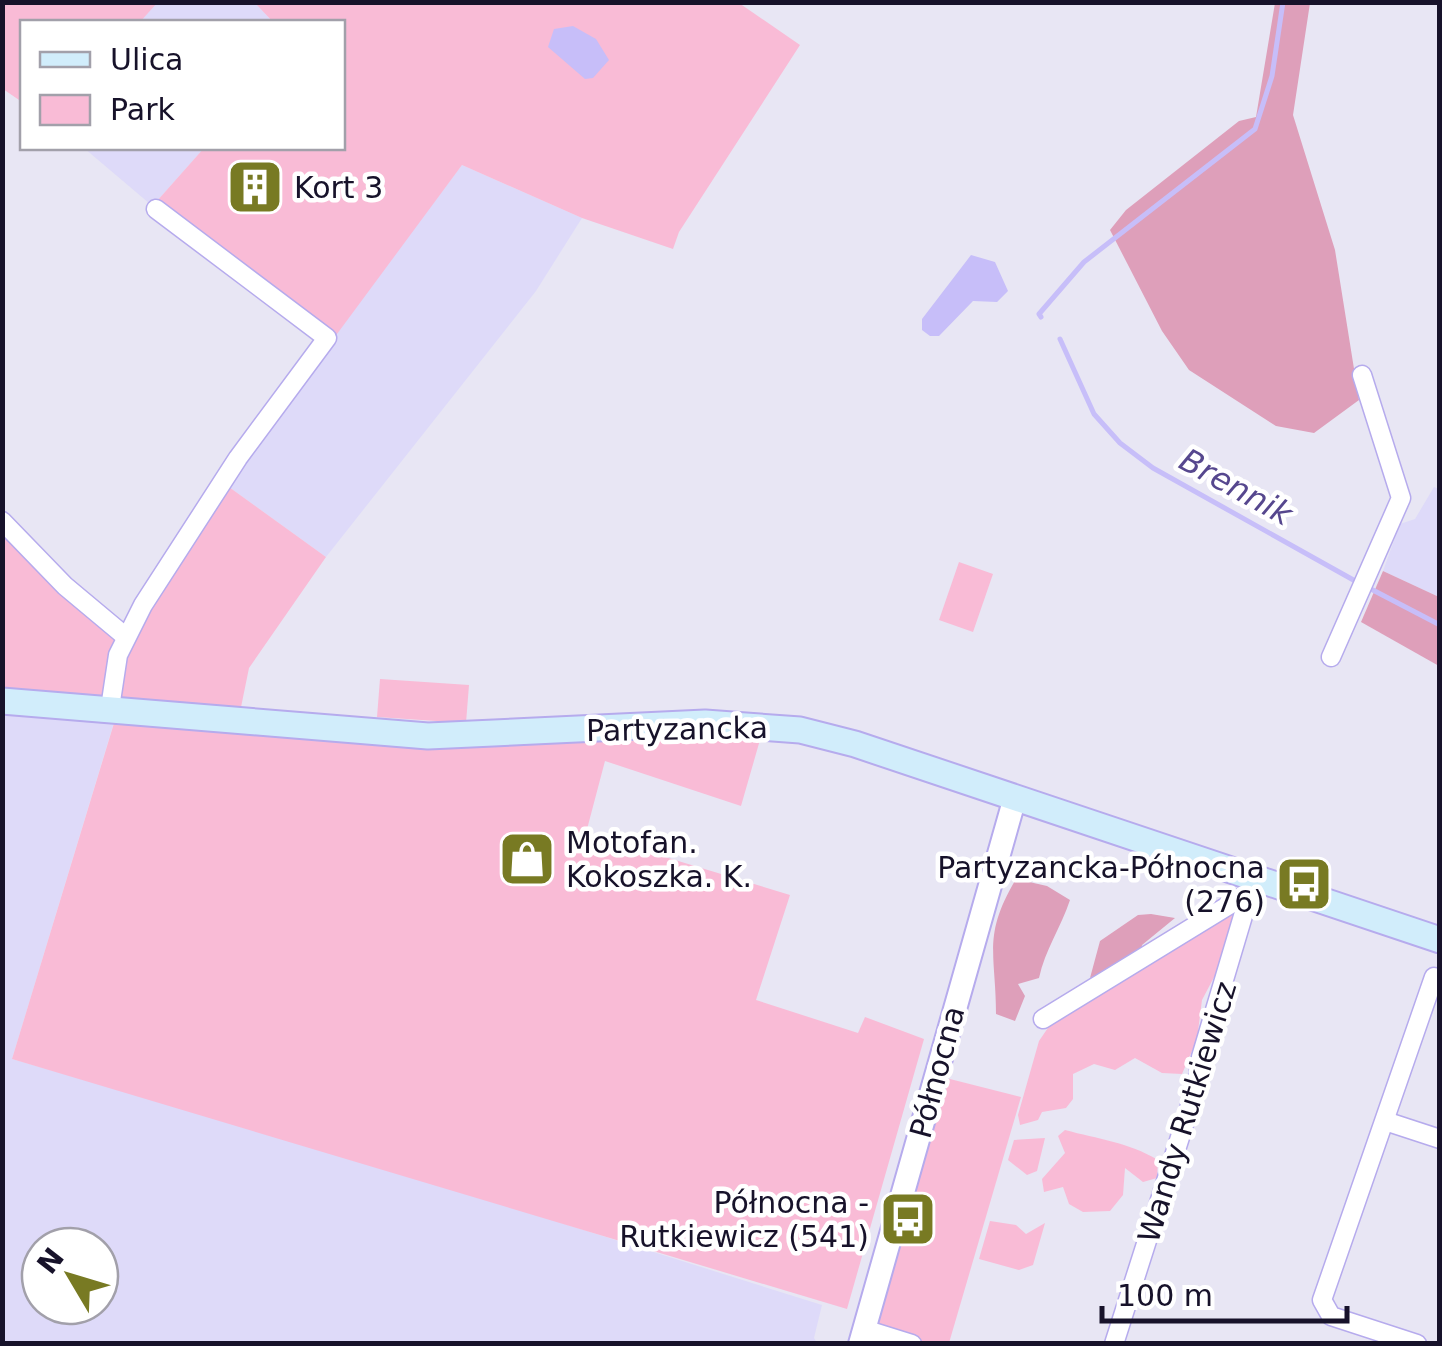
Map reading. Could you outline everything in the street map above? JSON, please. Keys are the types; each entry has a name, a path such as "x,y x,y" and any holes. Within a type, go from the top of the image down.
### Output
{"main road":[{"name":"Partyzancka","path":"2,700 428,736 705,724 774,727 848,742 1251,887 1440,940"}],"street":[{"path":"110,708 126,637 200,513 327,338 156,209"},
{"path":"1332,656 1401,498 1362,375"},
{"path":"2,522 66,586 126,637"},
{"name":"Północna","path":"862,1336 1014,801"},
{"path":"1044,1018 1251,887"},
{"name":"Wandy Rutkiewicz","path":"1114,1344 1198,1084 1201,1057 1245,920 1251,887"},
{"path":"1417,1344 1331,1316 1322,1300 1437,978"},
{"path":"1385,1121 1440,1139"},
{"path":"862,1336 912,1344"}],"shaded area":[{"path":"157,2 255,3 271,20 142,20"},
{"path":"1275,3 1310,3 1293,115 1335,250 1359,400 1314,433 1276,426 1189,370 1162,331 1110,230 1126,210 1239,121 1256,117"},
{"path":"573,26 596,39 609,60 593,78 585,79 548,47 554,29"},
{"path":"86,150 202,150 157,201 156,209"},
{"path":"462,165 582,218 536,291 326,557 222,482"},
{"path":"971,255 995,262 1008,291 997,302 973,301 939,336 930,336 922,330 922,319"},
{"path":"1434,487 1439,489 1439,597 1383,571 1400,524 1415,519"},
{"path":"1383,571 1439,597 1439,666 1361,622"},
{"path":"2,701 118,709 12,1059 367,1162 822,1305 814,1338 817,1343 3,1343"},
{"path":"1016,879 1047,886 1070,900 1039,978 1018,984 1025,996 1015,1021 996,1014 993,945 999,916"},
{"path":"1138,915 1175,918 1142,945 1141,954 1090,978 1100,941"}],"green space":[{"path":"3,2 157,3 142,20 20,20 20,101 3,89"},
{"path":"255,3 739,3 800,45 679,232 673,249 582,218 462,165 337,334 327,338 157,201 202,150 345,150 345,20 271,20"},
{"path":"222,482 326,557 249,668 239,717 428,736 764,726 741,806 605,761 586,833 790,895 756,1000 858,1033 865,1017 924,1039 847,1309 12,1059 118,710 3,701 2,521 125,636"},
{"path":"959,562 993,574 973,632 939,620"},
{"path":"380,679 469,685 466,723 377,717"},
{"path":"1239,908 1223,960 1202,1000 1197,1039 1182,1074 1162,1073 1135,1058 1115,1070 1094,1064 1073,1074 1073,1099 1066,1108 1042,1112 1038,1120 1020,1125 1018,1115 1039,1041 1054,1019"},
{"path":"946,1078 1021,1097 949,1343 872,1344"},
{"path":"1065,1130 1147,1154 1158,1160 1157,1178 1143,1182 1125,1168 1123,1195 1110,1211 1083,1212 1069,1204 1063,1187 1044,1192 1042,1179 1065,1153 1058,1136"},
{"path":"1045,1138 1037,1171 1027,1175 1008,1160 1014,1140"},
{"path":"990,1221 1016,1225 1026,1234 1045,1223 1033,1265 1019,1270 979,1259"}],"waterway":[{"name":"Brennik","path":"1041,317 1039,314 1084,262 1255,129 1272,76 1283,2"},
{"name":"Brennik","path":"1060,339 1094,414 1120,443 1153,468 1357,582"},
{"name":"Brennik","path":"1367,587 1440,625"}],"place":[{"name":"Kort 3","path":"255,187"},
{"name":"Motofan. Kokoszka. K.","path":"527,859"},
{"name":"Partyzancka-Północna (276)","path":"1304,884"},
{"name":"Północna - Rutkiewicz (541)","path":"908,1219"}]}
